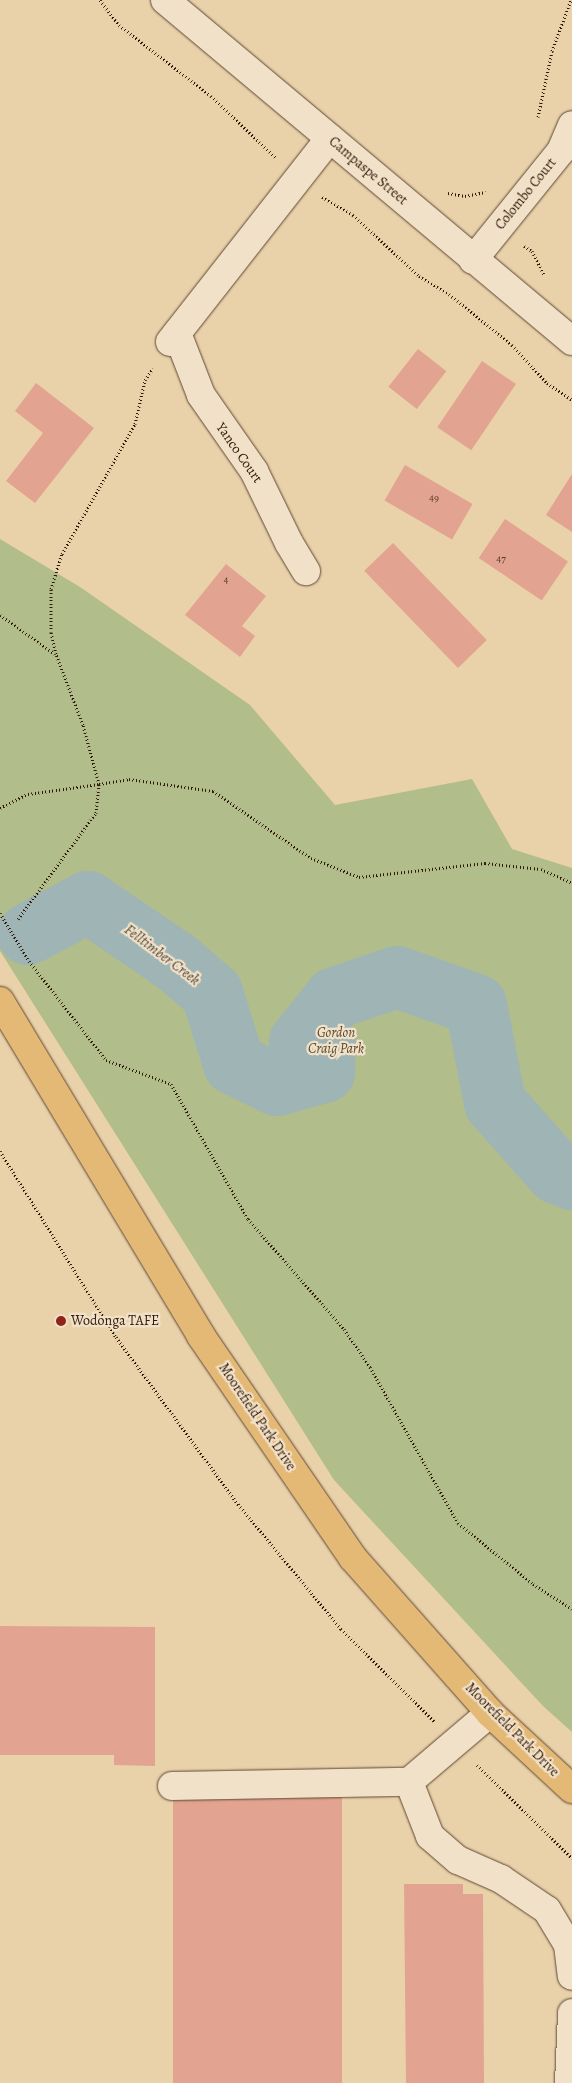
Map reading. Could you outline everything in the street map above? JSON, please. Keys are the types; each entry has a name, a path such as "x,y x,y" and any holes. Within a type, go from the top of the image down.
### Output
{"main road":[{"name":"Moorefield Park Drive","path":"0,1001 201,1336 353,1558 490,1713 572,1789"}],"street":[{"name":"Campaspe Street","path":"165,0 572,341"},
{"name":"Colombo Court","path":"473,260 561,151 572,125"},
{"path":"173,337 330,138"},
{"name":"Yanco Court","path":"173,337 200,395 254,471 288,543 306,571"},
{"path":"172,1786 409,1782 490,1713"},
{"path":"409,1782 430,1836 458,1860 501,1879 546,1910 568,1945 572,1976"},
{"path":"569,2083 572,2013"}],"path":[{"path":"100,0 119,24 176,71 212,96 297,179 353,215 419,276 449,294 505,340 547,383 572,400"},
{"path":"537,122 552,51 571,0"},
{"path":"442,190 454,197 489,190"},
{"path":"18,919 96,812 99,784 83,725 56,654 50,632 51,588 62,554 135,424 145,380 173,337"},
{"path":"0,615 56,654"},
{"path":"0,808 28,794 129,779 213,791 311,858 358,877 484,863 542,869 572,883"},
{"path":"0,912 29,961 106,1060 171,1084 248,1219 344,1329 370,1367 458,1523 533,1584 572,1609"},
{"path":"0,1150 116,1337 238,1504 341,1629 572,1858"}],"green space":[{"name":"Gordon Craig Park","path":"0,539 80,587 250,705 335,805 472,779 512,849 572,868 572,1732 543,1706 334,1480 0,951"}],"building":[{"path":"418,349 446,371 417,409 388,387"},
{"path":"482,361 516,384 471,450 437,427"},
{"path":"36,383 94,428 35,503 6,481 43,433 15,411"},
{"path":"405,465 473,504 452,540 384,501"},
{"path":"572,474 572,532 546,515"},
{"path":"505,519 568,561 542,600 479,558"},
{"path":"393,543 487,640 458,668 364,571"},
{"path":"226,564 266,596 242,626 255,636 240,657 185,615"},
{"path":"0,1626 155,1627 155,1766 114,1765 114,1755 0,1755"},
{"path":"173,1796 342,1796 342,2083 173,2083"},
{"path":"404,1884 463,1884 463,1894 483,1894 484,2083 406,2083"}],"waterway":[{"name":"Felltimber Creek","path":"28,934 88,902 176,962 212,993 234,1064 277,1085 324,1072 325,1045 300,1042 335,998 397,977 476,1005 495,1103 557,1173 572,1179"}],"place":[{"name":"Wodonga TAFE","path":"61,1321"}]}
